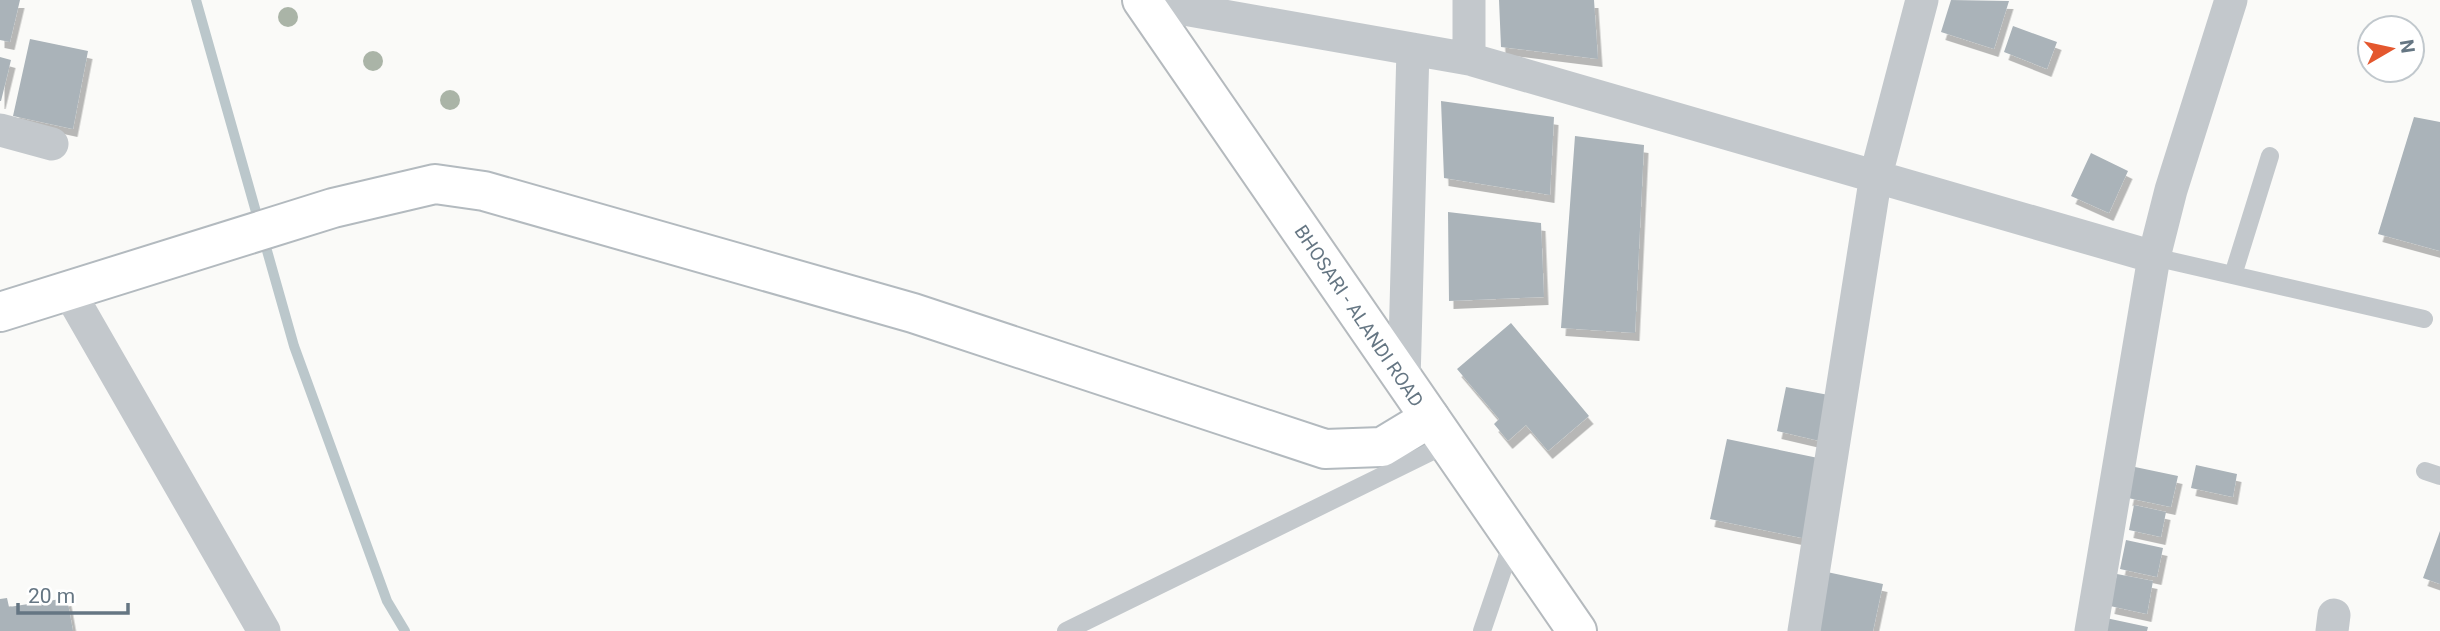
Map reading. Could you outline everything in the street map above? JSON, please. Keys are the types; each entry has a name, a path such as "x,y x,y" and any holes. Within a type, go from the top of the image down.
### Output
{"street":[{"path":"1469,0 1469,59"},
{"path":"1804,631 1876,175 1922,0"},
{"path":"2091,631 2154,257 2171,190 2231,0"},
{"path":"1143,1 1469,59 2154,257"},
{"name":"BHOSARI - ALANDI ROAD","path":"1143,1 1577,631"},
{"path":"1404,381 1413,49"},
{"path":"0,130 52,145"},
{"path":"0,312 333,208 435,184 484,191 913,313 1325,449 1382,447 1438,431"},
{"path":"68,290 264,631"}],"lane":[{"path":"2233,275 2270,156"},
{"path":"2154,257 2424,319"},
{"path":"1066,631 1438,431"},
{"path":"1482,631 1513,540"}],"building":[{"path":"0,0 20,0 10,42 0,40"},
{"path":"1499,0 1594,0 1598,59 1501,47"},
{"path":"1951,0 2009,1 1994,49 1941,32"},
{"path":"2013,26 2057,42 2047,69 2004,52"},
{"path":"30,39 88,51 73,129 13,116"},
{"path":"0,57 11,60 1,101 0,101"},
{"path":"1441,101 1554,117 1550,195 1444,178"},
{"path":"2414,117 2440,122 2440,251 2378,234"},
{"path":"1575,136 1644,145 1635,333 1561,328"},
{"path":"2091,153 2128,171 2109,213 2071,196"},
{"path":"1448,212 1541,223 1544,297 1449,301"},
{"path":"1511,323 1589,416 1548,451 1526,425 1508,441 1494,424 1499,419 1457,369"},
{"path":"1786,387 1834,396 1824,442 1777,431"},
{"path":"1727,439 1823,459 1807,539 1710,519"},
{"path":"2196,465 2237,474 2233,497 2191,488"},
{"path":"2135,467 2178,476 2171,507 2128,498"},
{"path":"2134,505 2166,512 2161,537 2129,530"},
{"path":"2440,531 2440,584 2423,578"},
{"path":"2126,540 2163,548 2157,577 2120,569"},
{"path":"1827,572 1883,584 1873,631 1814,631"},
{"path":"2117,574 2153,581 2147,614 2110,606"},
{"path":"7,598 9,607 67,598 73,631 0,631 0,599"},
{"path":"2106,618 2148,627 2147,631 2104,631"}],"waterway":[{"path":"196,0 294,346 387,601 405,631"}]}
